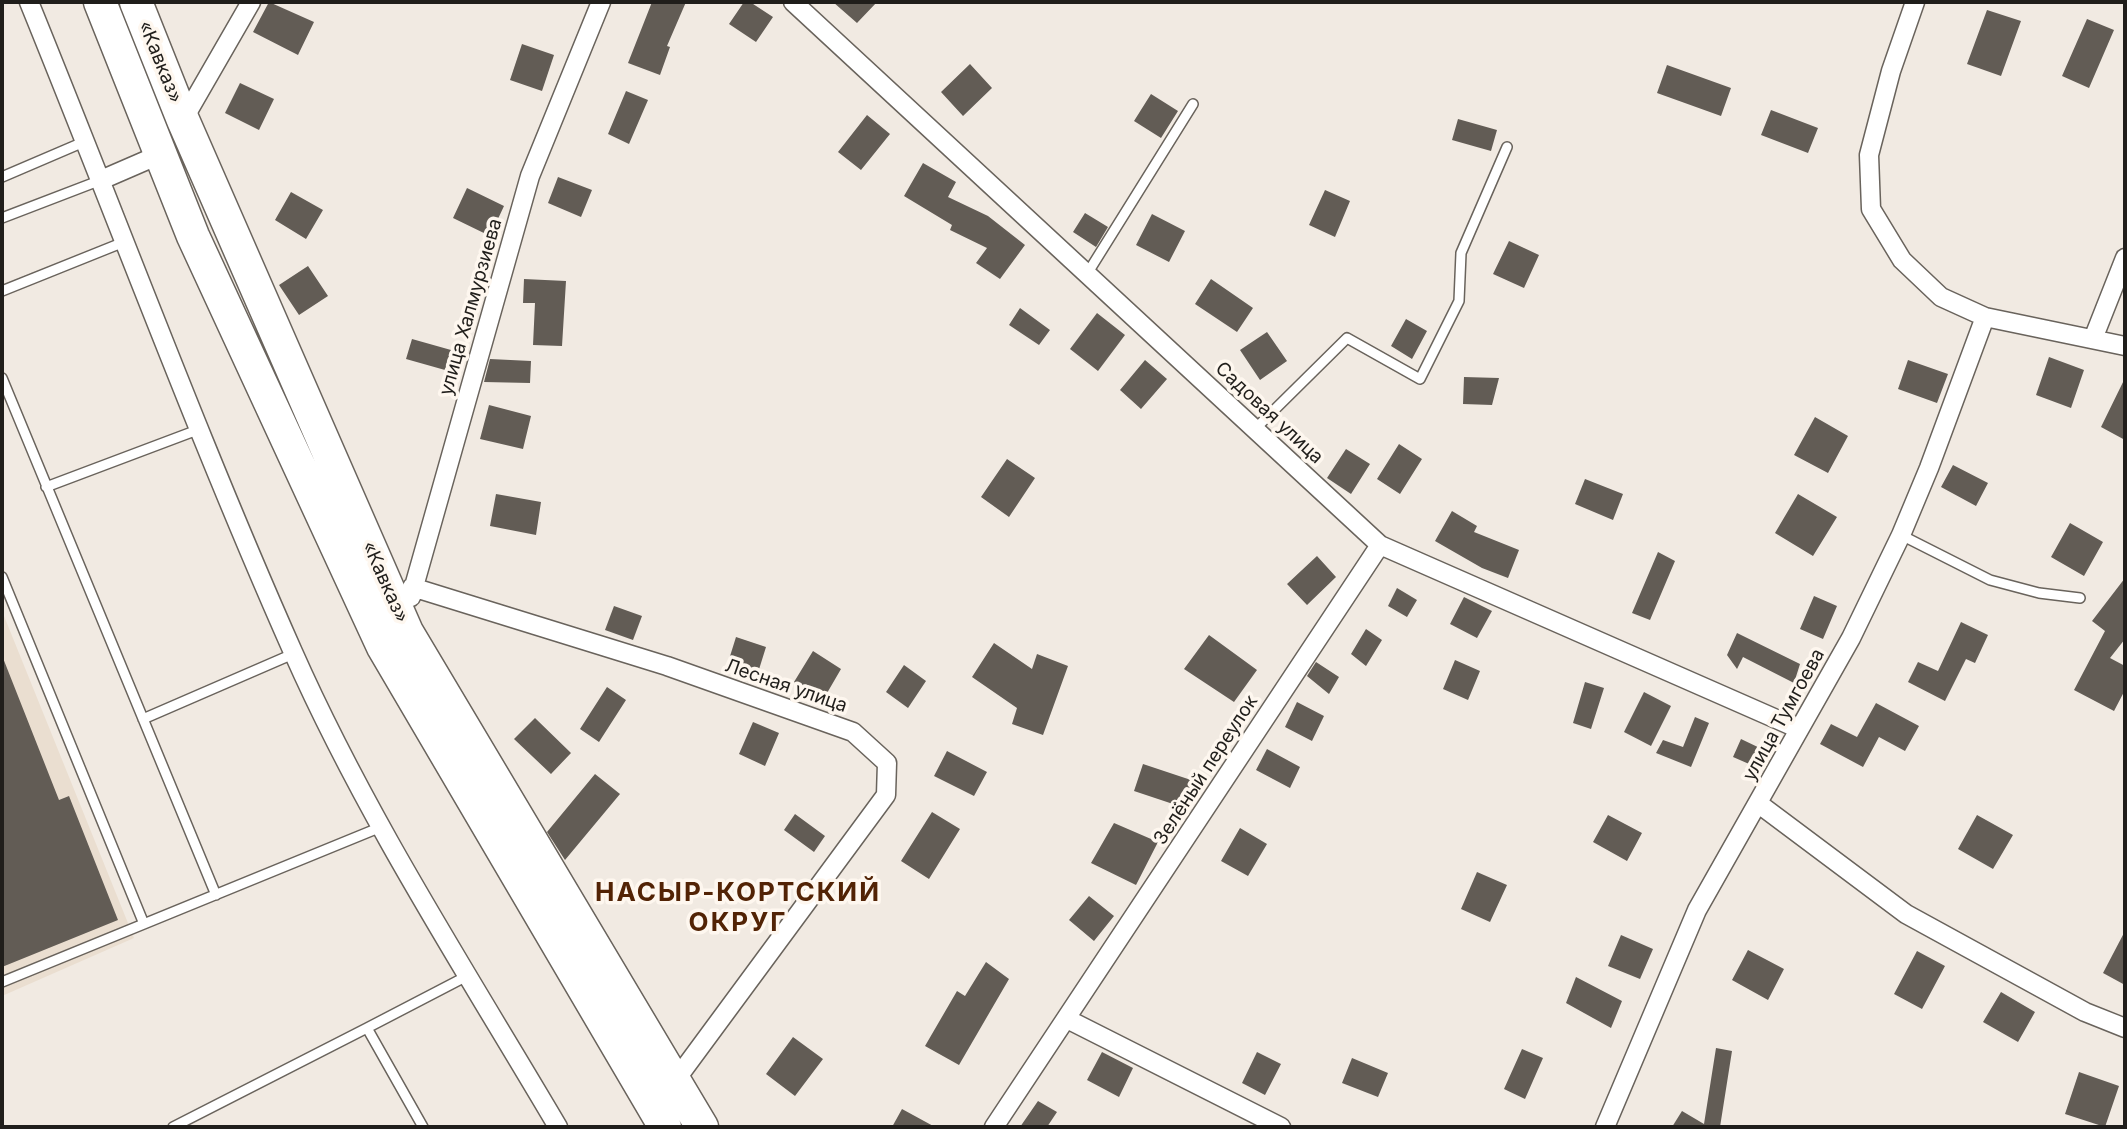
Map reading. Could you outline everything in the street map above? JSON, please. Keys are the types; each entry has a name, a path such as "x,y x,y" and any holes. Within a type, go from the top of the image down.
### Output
{"highway":[{"name":"«Кавказ»","path":"100,2 193,236 383,647 665,1127"},
{"name":"«Кавказ»","path":"136,2 183,120 407,632 702,1127"}],"street":[{"path":"29,2 293,654 381,827 558,1127"},
{"path":"183,120 251,2"},
{"name":"улица Халмурзиева","path":"407,632 412,587 530,176 601,2"},
{"name":"Садовая улица","path":"793,2 1380,545 1799,729"},
{"path":"1915,2 1891,71 1869,155 1871,209 1902,260 1941,297 1985,317 2125,346"},
{"path":"101,180 161,154"},
{"path":"2093,339 2125,258"},
{"name":"улица Тумгоева","path":"1605,1127 1697,909 1851,638 1900,535 1929,468 1985,317"},
{"name":"Зелёный переулок","path":"994,1127 1380,545"},
{"name":"Лесная улица","path":"412,587 667,666 853,732 887,763 886,795 675,1081"},
{"path":"1759,804 1906,914 2085,1012 2125,1028"},
{"path":"1067,1019 1281,1127"}],"lane":[{"path":"1087,274 1193,104"},
{"path":"2,177 86,141"},
{"path":"1255,429 1347,338 1420,379 1459,301 1461,253 1507,147"},
{"path":"2,218 101,180"},
{"path":"2,291 124,242"},
{"path":"2,378 216,895"},
{"path":"46,487 201,429"},
{"path":"1900,535 1990,580 2039,593 2080,598"},
{"path":"2,577 144,924"},
{"path":"143,719 293,654"},
{"path":"2,982 381,827"},
{"path":"173,1127 469,975"},
{"path":"367,1028 423,1127"}],"shaded area":[{"path":"2,611 134,938 2,996"}],"building":[{"path":"269,2 314,22 298,55 253,32"},
{"path":"652,2 686,2 667,46 670,47 660,75 628,63"},
{"path":"744,2 750,2 773,17 756,42 729,24"},
{"path":"833,2 877,2 857,23"},
{"path":"1987,10 2021,21 2001,76 1967,64"},
{"path":"2087,19 2114,30 2089,88 2062,76"},
{"path":"522,44 554,55 542,91 510,80"},
{"path":"970,64 992,88 963,116 941,92"},
{"path":"1667,65 1731,88 1721,116 1657,93"},
{"path":"240,83 274,99 259,130 225,113"},
{"path":"626,91 648,100 629,144 608,134"},
{"path":"1151,94 1178,111 1161,138 1134,121"},
{"path":"1771,110 1818,128 1808,153 1761,135"},
{"path":"867,115 890,134 861,170 838,152"},
{"path":"1458,119 1497,130 1491,151 1452,140"},
{"path":"923,163 956,182 948,197 988,216 1025,245 1000,279 976,263 987,248 950,230 952,225 904,196"},
{"path":"558,177 592,190 581,217 548,203"},
{"path":"467,188 504,206 490,236 453,218"},
{"path":"1325,190 1350,201 1335,237 1309,225"},
{"path":"291,192 323,210 306,239 275,220"},
{"path":"1085,213 1108,227 1096,247 1073,232"},
{"path":"1152,214 1185,231 1169,262 1136,245"},
{"path":"1509,241 1539,255 1524,288 1493,274"},
{"path":"308,266 328,296 299,315 279,285"},
{"path":"524,279 566,281 562,346 533,345 535,303 523,303"},
{"path":"1211,279 1253,308 1237,332 1195,304"},
{"path":"1020,308 1050,330 1039,345 1009,325"},
{"path":"1097,313 1125,335 1098,371 1070,349"},
{"path":"1406,319 1427,331 1412,359 1391,346"},
{"path":"1267,332 1287,361 1260,380 1240,350"},
{"path":"412,339 451,350 445,370 406,359"},
{"path":"2049,357 2084,370 2071,408 2036,395"},
{"path":"490,359 531,361 530,383 484,382"},
{"path":"1145,360 1167,379 1141,409 1120,390"},
{"path":"1908,360 1948,374 1937,403 1898,389"},
{"path":"1464,377 1499,378 1492,405 1463,404"},
{"path":"2125,378 2125,440 2101,427"},
{"path":"489,405 531,416 523,449 480,439"},
{"path":"1815,417 1848,436 1828,473 1794,455"},
{"path":"1399,444 1422,459 1400,494 1377,479"},
{"path":"1346,449 1370,464 1351,494 1327,478"},
{"path":"1007,459 1035,478 1009,517 981,497"},
{"path":"1953,465 1988,483 1976,506 1941,487"},
{"path":"1585,479 1623,494 1613,520 1575,504"},
{"path":"496,494 541,502 536,535 490,526"},
{"path":"1798,494 1837,517 1813,556 1775,533"},
{"path":"1452,511 1477,526 1474,532 1519,550 1508,578 1482,568 1435,541"},
{"path":"2070,523 2103,542 2084,576 2051,557"},
{"path":"1658,552 1675,561 1650,620 1632,613"},
{"path":"1317,556 1336,577 1307,605 1287,584"},
{"path":"2125,578 2125,639 2110,658 2125,666 2125,690 2114,711 2074,690 2105,631 2092,621"},
{"path":"1397,588 1417,600 1407,617 1388,606"},
{"path":"1814,596 1837,606 1823,639 1800,629"},
{"path":"1464,597 1492,611 1477,638 1450,624"},
{"path":"614,606 642,616 633,640 605,630"},
{"path":"1961,622 1988,635 1975,663 1966,659 1945,701 1908,682 1918,662 1938,671"},
{"path":"1366,629 1382,640 1366,666 1351,654"},
{"path":"1737,633 1800,664 1794,683 1743,657 1737,669 1727,655"},
{"path":"1209,635 1257,670 1234,702 1184,669"},
{"path":"736,637 766,647 756,679 726,669"},
{"path":"994,643 1032,669 1037,654 1068,666 1043,735 1012,724 1017,708 972,677"},
{"path":"813,651 841,669 823,700 794,682"},
{"path":"3,658 59,800 69,796 118,920 2,967"},
{"path":"1455,660 1480,671 1468,700 1443,689"},
{"path":"1316,662 1339,677 1329,694 1307,676"},
{"path":"904,665 926,681 908,708 886,692"},
{"path":"1585,682 1604,688 1591,729 1573,723"},
{"path":"607,687 626,700 599,742 580,729"},
{"path":"1644,692 1671,706 1651,746 1624,732"},
{"path":"1297,702 1324,716 1312,741 1285,727"},
{"path":"1876,703 1919,726 1905,751 1879,737 1863,767 1820,744 1831,724 1857,737"},
{"path":"1695,717 1709,723 1691,767 1656,753 1663,740 1683,747"},
{"path":"535,718 571,753 551,774 514,739"},
{"path":"753,722 779,733 765,766 739,754"},
{"path":"1741,739 1764,750 1756,767 1733,757"},
{"path":"1267,749 1300,767 1290,788 1256,770"},
{"path":"947,751 987,772 974,796 934,776"},
{"path":"1143,764 1200,783 1191,810 1134,791"},
{"path":"595,774 620,794 565,860 547,832"},
{"path":"932,812 960,829 929,879 901,861"},
{"path":"795,814 825,836 814,852 784,830"},
{"path":"1608,815 1642,833 1627,861 1593,842"},
{"path":"1977,815 2013,835 1993,869 1958,849"},
{"path":"1114,823 1158,842 1136,885 1091,863"},
{"path":"1240,828 1267,844 1248,876 1221,861"},
{"path":"1477,872 1507,885 1490,922 1461,909"},
{"path":"1089,896 1114,916 1094,941 1069,920"},
{"path":"2125,931 2125,985 2103,973"},
{"path":"1621,935 1653,949 1640,979 1608,966"},
{"path":"1748,950 1784,969 1768,1000 1732,980"},
{"path":"1917,951 1945,966 1922,1009 1894,994"},
{"path":"986,962 1009,979 959,1065 925,1046 957,991 965,996"},
{"path":"1576,977 1622,1001 1611,1028 1566,1003"},
{"path":"2001,992 2035,1012 2018,1042 1983,1022"},
{"path":"793,1037 823,1059 795,1096 766,1074"},
{"path":"1716,1048 1732,1051 1720,1127 1672,1127 1682,1111 1704,1124"},
{"path":"1522,1049 1543,1058 1525,1099 1504,1089"},
{"path":"1102,1052 1133,1068 1119,1097 1087,1080"},
{"path":"1257,1052 1281,1064 1265,1095 1242,1083"},
{"path":"1352,1058 1388,1073 1378,1097 1342,1083"},
{"path":"2079,1072 2119,1086 2105,1127 2065,1114"},
{"path":"1038,1101 1057,1112 1047,1127 1020,1127"},
{"path":"902,1109 935,1127 892,1127"}],"district":[{"name":"НАСЫР-КОРТСКИЙ ОКРУГ","path":"738,908"}]}
